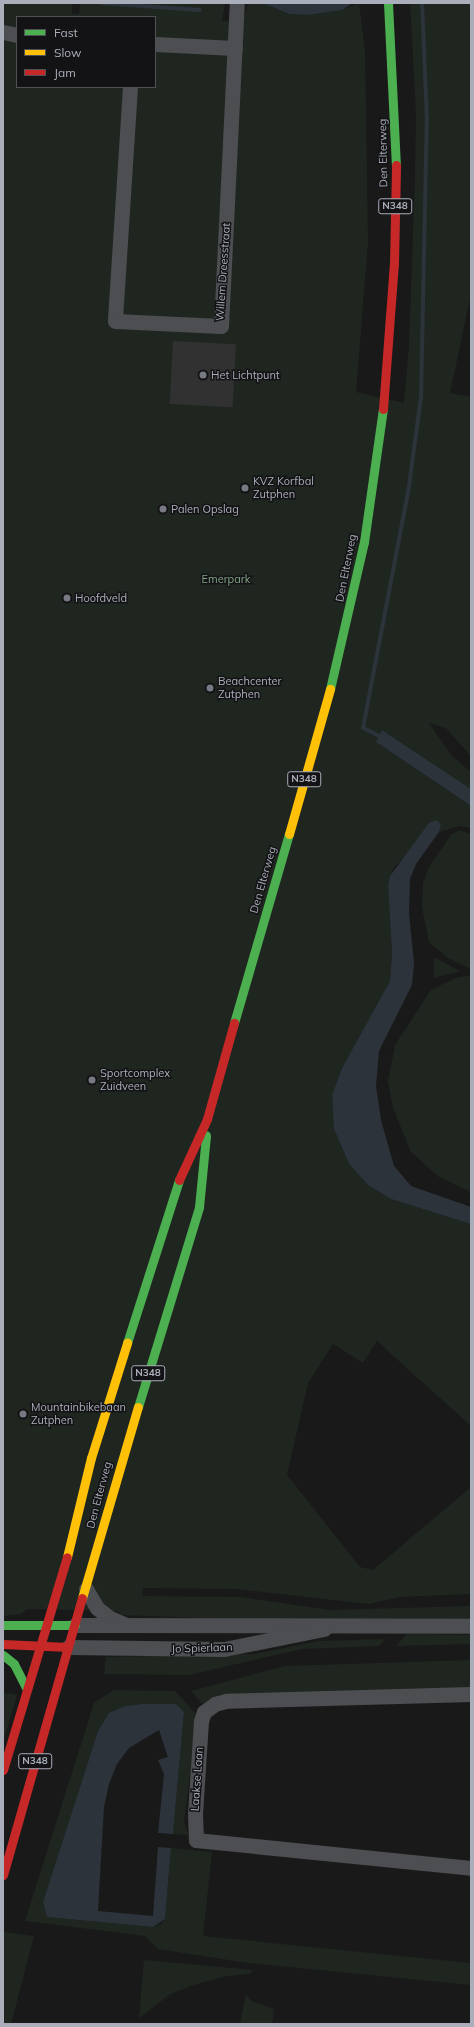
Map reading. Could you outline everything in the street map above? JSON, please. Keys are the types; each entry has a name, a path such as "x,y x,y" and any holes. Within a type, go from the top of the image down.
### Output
{"main road":[{"name":"Den Elterweg","path":"3,1770 45,1625 62,1578 91,1458 178,1182 207,1120 343,643 364,542 383,409 394,264 396,154 388,3"},
{"name":"Den Elterweg","path":"3,1875 86,1589 120,1464 199,1207 207,1120"},
{"path":"3,1625 75,1625"},
{"path":"3,1644 68,1647"},
{"path":"3,1656 14,1664 26,1688"}],"street":[{"name":"Willem Dreesstraat","path":"130,88 115,321 222,326 237,3"},
{"path":"3,32 16,35"},
{"path":"156,44 235,48"},
{"name":"Jo Spierlaan","path":"86,1589 97,1608 110,1618 131,1626"},
{"name":"Jo Spierlaan","path":"75,1625 131,1626 313,1623 333,1627"},
{"name":"Jo Spierlaan","path":"68,1647 224,1649 333,1627 471,1626"},
{"name":"Laakse Laan","path":"471,1694 226,1701 215,1704 204,1712 201,1721 195,1813 196,1840 471,1868"}],"green space":[{"name":"Emerpark","path":"3,3 72,3 72,14 79,14 80,3 225,3 222,21 243,22 248,3 263,3 289,14 308,15 342,10 359,3 365,50 368,242 356,392 404,403 409,345 416,114 410,3 471,3 471,294 450,393 471,397 471,756 446,728 429,723 451,755 471,772 471,789 387,733 377,743 471,806 471,828 459,826 439,832 441,825 437,820 393,869 388,886 392,952 390,981 342,1068 332,1095 334,1129 349,1164 368,1185 391,1199 471,1224 471,1426 377,1341 363,1363 333,1344 308,1383 287,1475 360,1567 373,1570 471,1487 471,1594 400,1597 368,1604 236,1589 143,1588 142,1596 241,1597 330,1610 471,1606 471,1619 231,1619 122,1615 117,1611 27,1609 21,1614 3,1616"},
{"path":"460,830 471,834 471,969 448,958 429,942 422,907 423,883 429,867 451,835"},
{"path":"434,957 460,971 434,978"},
{"path":"471,975 471,1192 439,1177 411,1152 393,1108 388,1081 395,1045 431,990 455,978"},
{"path":"407,1634 471,1635 471,1644 396,1646"},
{"path":"385,1639 379,1646 302,1649 189,1675 104,1674 106,1657 255,1654 318,1641"},
{"path":"471,1660 471,1688 204,1706 191,1691 285,1666"},
{"path":"114,1690 175,1691 198,1716 184,1821 188,1835 173,1834 184,1712 176,1704 142,1704 125,1706 109,1713 98,1731 43,1902 47,1917 153,1927 161,1924 165,1919 171,1848 212,1852 203,1936 471,1963 471,1985 248,1963 158,1949 145,1936 25,1921 94,1703"},
{"path":"3,1692 17,1695 3,1742"},
{"path":"4,1932 34,1936 11,2024 3,2024"},
{"path":"144,1960 253,1970 249,1974 226,1976 190,1986 169,1995 139,2018"},
{"path":"246,1994 251,2001 274,2009 272,2024 240,2024"}],"shaded area":[{"path":"263,3 353,3 342,10 308,15 289,14"},
{"path":"382,730 471,789 471,806 376,742"},
{"path":"437,820 441,825 439,832 416,864 410,879 409,913 414,963 412,985 379,1051 376,1086 381,1120 394,1166 411,1186 471,1207 471,1224 391,1199 368,1185 349,1164 334,1129 332,1095 342,1068 390,981 392,952 388,886 390,876 429,823"},
{"path":"142,1704 176,1704 184,1712 173,1834 158,1833 164,1774 158,1760 168,1757 159,1730 129,1748 117,1764 109,1784 104,1807 98,1911 153,1916 158,1847 171,1848 165,1919 153,1927 47,1917 43,1902 98,1731 109,1713 125,1706"}],"building":[{"name":"Het Lichtpunt","path":"173,341 236,344 233,407 170,404"}],"waterway":[{"path":"101,3 200,10"},
{"path":"379,736 363,728 409,486 421,397 427,120 422,3"}],"traffic: fast":[{"path":"388,3 396,165"},
{"path":"330,689 364,542 383,409"},
{"path":"234,1023 289,834"},
{"path":"138,1407 199,1207 206,1135"},
{"path":"127,1343 179,1180"},
{"path":"3,1625 75,1625"},
{"path":"3,1655 14,1664 26,1688"}],"traffic: slow":[{"path":"289,834 330,689"},
{"path":"67,1557 91,1458 127,1343"},
{"path":"82,1598 138,1407"}],"traffic: jam":[{"path":"383,409 394,264 396,165"},
{"path":"179,1180 207,1119 234,1023"},
{"path":"3,1770 67,1557"},
{"path":"3,1875 82,1598"},
{"path":"3,1644 68,1647"}],"place":[{"name":"Het Lichtpunt","path":"203,375"},
{"name":"KVZ Korfbal Zutphen","path":"245,488"},
{"name":"Palen Opslag","path":"163,509"},
{"name":"Hoofdveld","path":"67,598"},
{"name":"Beachcenter Zutphen","path":"210,688"},
{"name":"Sportcomplex Zuidveen","path":"92,1080"},
{"name":"Mountainbikebaan Zutphen","path":"23,1414"}]}
